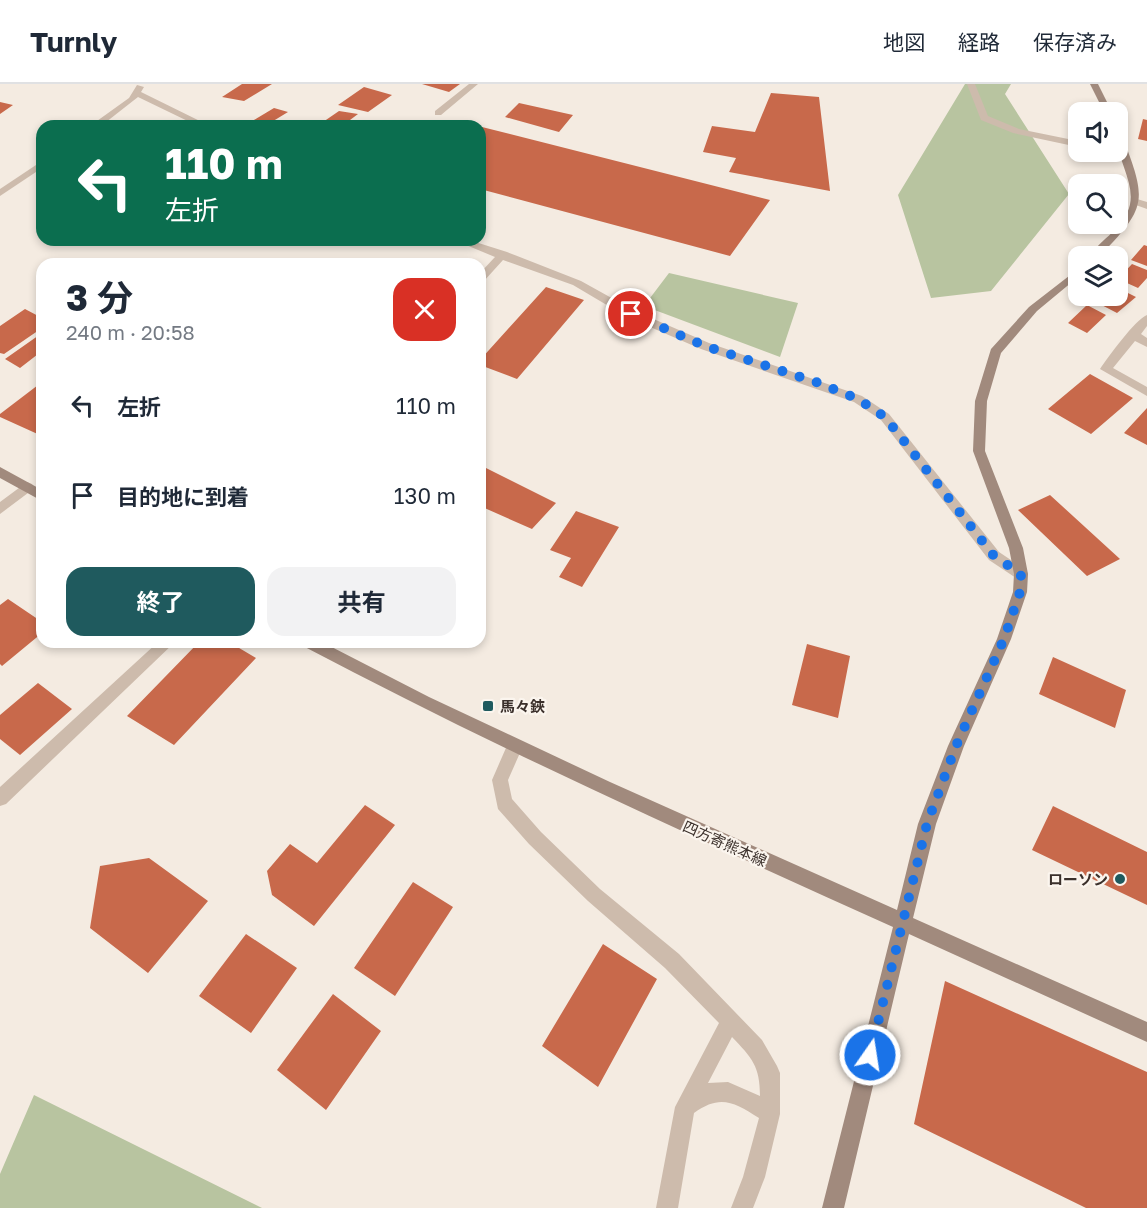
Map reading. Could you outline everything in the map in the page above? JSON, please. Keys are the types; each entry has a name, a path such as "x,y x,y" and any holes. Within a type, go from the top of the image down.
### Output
{"street":[{"path":"104,120 132,100 141,84"},
{"path":"438,114 474,84"},
{"path":"971,84 984,118 1016,131 1068,142"},
{"path":"1094,84 1103,102"},
{"path":"136,93 192,120"},
{"path":"1106,246 1125,228 1142,204 1136,183 1125,162"},
{"path":"0,193 36,168"},
{"path":"478,246 577,283 631,314 705,346 816,382 858,399 885,417 994,556 1021,574"},
{"path":"486,272 503,254"},
{"path":"833,1208 927,824 956,746 1004,639 1020,592 1021,574 1016,548 979,451 981,401 995,352 1033,309 1068,280"},
{"path":"1147,320 1107,369 1147,392"},
{"path":"1133,335 1147,343"},
{"path":"0,472 36,493"},
{"path":"0,509 27,488"},
{"path":"0,798 162,648"},
{"name":"四方寄熊本線","path":"320,648 515,746 901,923 1147,1032"},
{"path":"515,746 500,780 504,803 535,838 594,895 672,960 755,1047 770,1073 770,1114 754,1177 741,1208"},
{"path":"667,1208 685,1107 719,1040 731,1022"},
{"path":"685,1107 702,1093 715,1089 742,1095 770,1114"}],"green space":[{"path":"965,84 1011,84 1005,94 1068,192 991,291 931,298 898,195"},
{"path":"669,273 798,303 780,357 644,306"},
{"path":"34,1095 262,1208 0,1208 0,1174"}],"building":[{"path":"242,84 272,84 244,101 222,97"},
{"path":"422,84 460,84 449,92"},
{"path":"364,87 392,95 368,112 338,105"},
{"path":"771,93 819,97 830,191 729,172 736,158 703,152 712,126 755,132"},
{"path":"0,102 13,105 0,114"},
{"path":"519,103 573,115 559,132 505,117"},
{"path":"274,108 288,112 275,120 254,120"},
{"path":"339,111 358,114 350,120 326,120"},
{"path":"1143,119 1147,120 1147,141 1138,139"},
{"path":"486,128 770,200 730,256 486,191"},
{"path":"1144,245 1147,246 1147,266 1131,260"},
{"path":"1132,264 1147,270 1147,278 1138,288 1128,284 1128,268"},
{"path":"546,287 584,300 517,379 486,367 486,353"},
{"path":"1128,293 1136,297 1128,304"},
{"path":"1086,306 1106,315 1087,333 1068,323"},
{"path":"1104,306 1125,306 1117,313"},
{"path":"25,309 36,315 36,332 4,354 0,353 0,326"},
{"path":"36,337 36,356 20,368 5,359"},
{"path":"1090,374 1133,398 1091,434 1048,409"},
{"path":"36,387 36,433 0,417 0,414"},
{"path":"1147,408 1147,445 1124,433"},
{"path":"486,468 556,503 532,529 486,509"},
{"path":"1050,495 1120,559 1087,576 1018,510"},
{"path":"576,511 619,527 582,587 559,577 571,558 550,550"},
{"path":"8,599 36,618 36,638 2,666 0,664 0,605"},
{"path":"807,644 850,656 838,718 792,705"},
{"path":"193,648 239,648 256,658 174,745 127,716"},
{"path":"1053,657 1126,690 1115,728 1039,694"},
{"path":"38,683 72,709 20,755 0,739 0,715"},
{"path":"365,805 395,825 314,926 272,895 267,871 290,844 317,863"},
{"name":"ローソン","path":"1053,806 1147,852 1147,905 1032,850"},
{"path":"149,858 208,901 148,973 90,928 100,866"},
{"path":"413,882 453,907 395,996 354,968"},
{"path":"246,934 297,968 251,1033 199,996"},
{"path":"603,944 657,979 598,1087 542,1046"},
{"path":"945,981 1147,1072 1147,1208 1086,1208 914,1124"},
{"path":"333,994 381,1031 326,1110 277,1070"}],"place":[{"name":"馬々鋏","path":"488,706"},
{"name":"ローソン","path":"1120,879"}],"route":[{"path":"631,314 705,346 816,382 858,399 885,417 994,556 1021,574 1020,592 1004,639 956,746 927,824 870,1055"}]}
